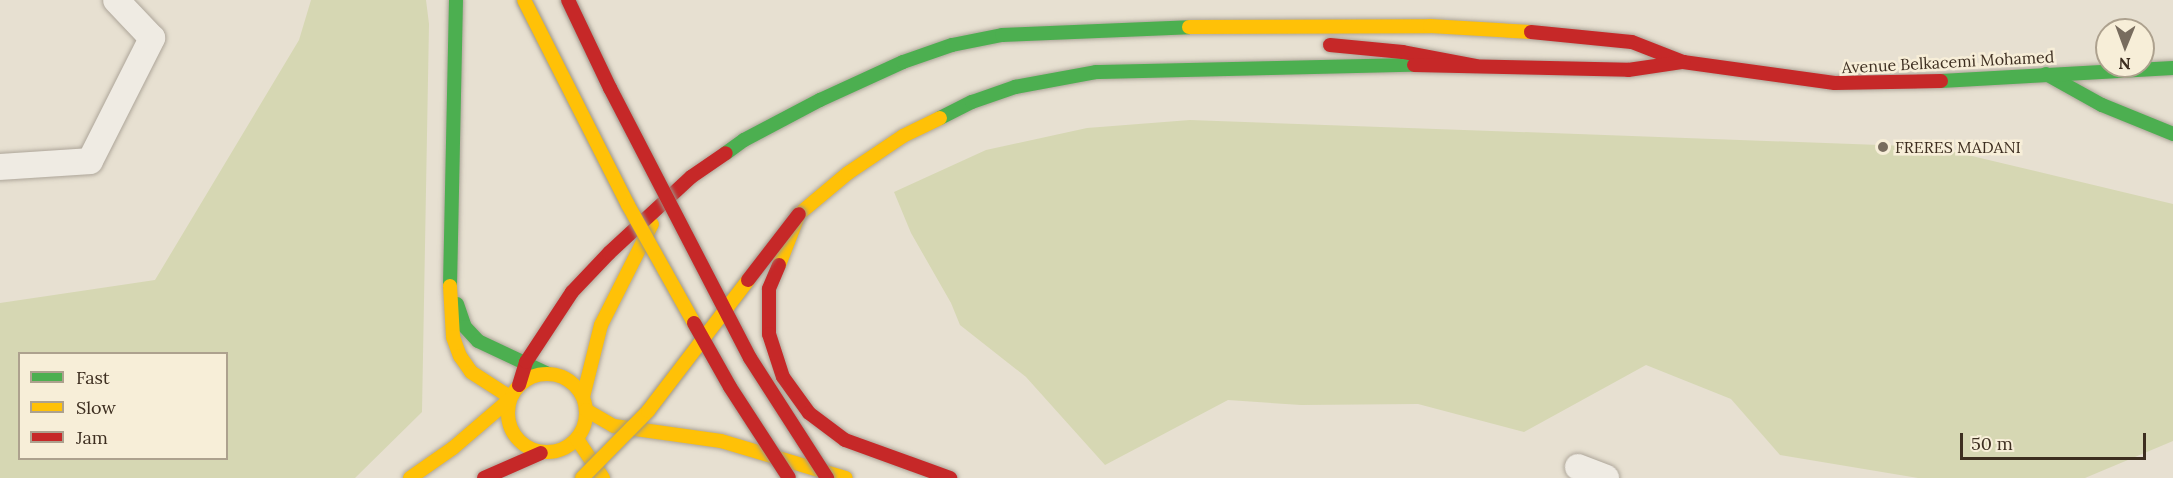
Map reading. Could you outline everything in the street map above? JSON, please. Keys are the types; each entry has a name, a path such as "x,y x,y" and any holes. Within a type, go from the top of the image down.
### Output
{"main road":[{"path":"456,0 449,274 453,338 459,356 471,372 510,399"},
{"path":"524,0 628,205 730,387 789,478"},
{"path":"568,0 610,88 750,358 827,478"},
{"name":"Avenue Belkacemi Mohamed","path":"519,385 526,362 560,310 589,273 691,177 744,140 819,99 952,45 1002,35 1179,27 1430,26 1505,29 1632,42 1660,51 1683,62 1835,83 1883,84 2173,68"},
{"path":"1179,27 1215,36 1276,41"},
{"path":"1316,44 1403,52 1476,66"},
{"path":"582,478 648,411 799,214 848,173 903,136 972,102 1015,87 1096,72 1174,68 1476,66 1628,70 1683,62"},
{"path":"2046,74 2102,105 2173,134"},
{"path":"484,478 541,453 561,450 577,439 586,421 585,404 591,357 601,325 661,206"},
{"path":"799,214 769,289 769,334 783,377 809,413 845,440 950,478"},
{"path":"449,274 461,319 471,335 487,346 548,374 569,380 585,404 614,426 721,441 846,478"},
{"path":"410,478 453,448 510,399 519,385 537,375 548,374"},
{"path":"510,399 507,411 513,434 520,443 541,453"},
{"path":"577,439 603,478"}],"street":[{"path":"0,166 90,161 152,38 116,0"},
{"path":"1578,467 1606,478"}],"green space":[{"path":"311,0 426,0 429,24 422,412 355,478 0,478 0,303 155,280 299,40"},
{"path":"1190,120 1934,147 2173,204 2173,441 2085,478 1918,478 1780,455 1731,399 1646,365 1524,432 1418,404 1301,405 1228,400 1105,465 1026,377 960,325 951,303 911,233 894,192 986,150 1087,128"}],"traffic: fast":[{"path":"450,286 456,0"},
{"path":"726,153 744,140 820,100 903,62 952,45 1002,35 1189,27"},
{"path":"940,118 972,102 1015,87 1096,72 1414,65"},
{"path":"1941,81 2173,68"},
{"path":"2046,74 2102,105 2173,134"},
{"path":"457,304 465,327 478,341 548,374"}],"traffic: slow":[{"path":"524,0 628,205 694,323"},
{"path":"1189,27 1430,26 1531,32"},
{"path":"779,265 799,214 848,173 903,136 940,118"},
{"path":"583,397 601,325 652,224"},
{"path":"582,478 648,411 748,280"},
{"path":"450,286 453,337 460,356 471,372 510,397"},
{"path":"539,374 555,374 569,380 580,391 586,405 586,413 586,421 580,435 569,446 555,452 539,452 525,446 514,435 508,421 508,405 514,391 525,380 539,374"},
{"path":"410,478 453,448 509,400"},
{"path":"586,410 614,426 721,441 846,478"},
{"path":"577,439 603,478"}],"traffic: jam":[{"path":"568,0 610,88 750,358 827,478"},
{"path":"1531,32 1632,42 1683,62 1835,83 1941,81"},
{"path":"1330,45 1403,52 1476,66"},
{"path":"1414,65 1628,70 1683,62"},
{"path":"519,385 526,362 572,292 609,253 691,177 726,153"},
{"path":"748,280 799,214"},
{"path":"779,265 769,289 769,334 783,377 809,413 845,440 950,478"},
{"path":"694,323 730,387 789,478"},
{"path":"484,478 541,453"}],"place":[{"name":"FRERES MADANI","path":"1883,147"}]}
